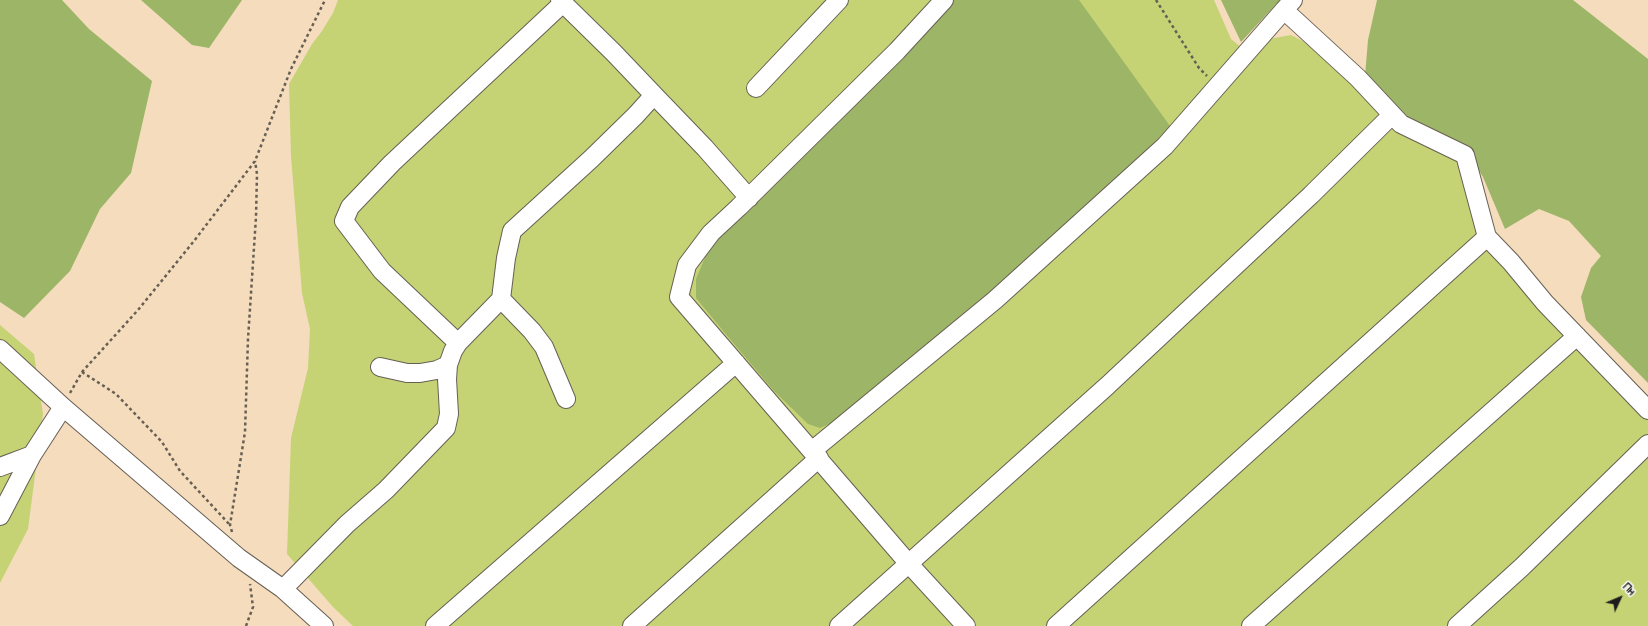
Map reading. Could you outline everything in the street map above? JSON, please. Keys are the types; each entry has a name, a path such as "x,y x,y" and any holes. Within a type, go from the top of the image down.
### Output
{"street":[{"path":"756,88 839,0"},
{"path":"944,0 897,51 749,198 711,233 687,265 679,297 816,454 909,564 966,626"},
{"path":"458,343 382,271 344,221 350,207 392,163 562,2 705,148 749,198"},
{"path":"632,626 816,454 995,300 1164,146 1289,5 1401,124 1465,155 1487,237 1511,262 1545,303 1648,410"},
{"path":"283,589 347,524 386,490 446,428 449,414 446,379 448,365 458,343 500,299 506,258 512,231 636,115 654,95"},
{"path":"839,626 1112,381 1311,195 1392,115"},
{"path":"1056,626 1487,237"},
{"path":"500,299 532,331 544,347 566,399"},
{"path":"1251,626 1577,336"},
{"path":"0,349 63,407 239,558 283,589 324,626"},
{"path":"435,626 736,363"},
{"path":"380,367 407,373 420,373 437,370 448,365"},
{"path":"0,516 32,455 63,407"},
{"path":"1457,626 1522,567 1648,444"},
{"path":"0,467 32,455"}],"path":[{"path":"63,407 82,372 138,310 194,241 255,161 291,69 325,0"},
{"path":"1156,0 1200,68 1217,86"},
{"path":"239,558 230,525 245,432 248,339 256,218 257,174 255,161"},
{"path":"82,372 116,394 162,442 180,471 230,525"},
{"path":"246,626 252,607 250,583"}],"green space":[{"path":"0,0 62,0 89,29 152,81 131,173 100,209 70,271 24,318 0,302"},
{"path":"141,0 242,0 209,48 192,45"},
{"path":"338,0 1214,0 1231,39 1241,47 1246,43 1291,35 1352,67 1447,143 1489,218 1498,239 1572,317 1594,344 1648,399 1648,626 353,626 333,607 287,554 291,438 308,368 310,329 302,293 291,156 289,84 312,44 333,13"},
{"path":"953,0 1079,0 1170,126 1125,175 967,317 833,422 820,428 808,424 774,391 729,338 696,298 696,279 709,248"},
{"path":"1221,0 1280,0 1241,42"},
{"path":"1377,0 1573,0 1648,59 1648,383 1586,320 1581,297 1591,268 1601,256 1569,221 1539,209 1505,229 1483,177 1465,148 1407,121 1365,76 1368,40"},
{"path":"0,325 34,354 43,414 28,529 0,583"}]}
